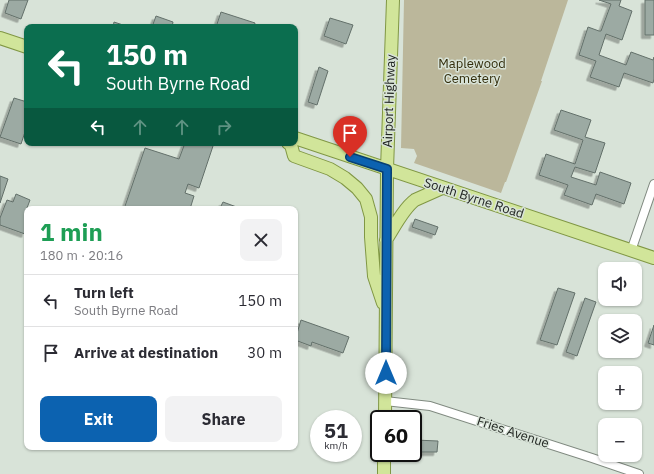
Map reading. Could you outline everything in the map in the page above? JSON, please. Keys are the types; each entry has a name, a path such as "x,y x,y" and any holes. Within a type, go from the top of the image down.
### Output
{"main road":[{"name":"Airport Highway","path":"385,410 387,169 393,0"},
{"path":"0,38 24,46"},
{"name":"South Byrne Road","path":"298,139 654,258"},
{"path":"292,146 294,156 330,169 358,188 366,199 371,217 374,276 386,314"},
{"path":"386,240 404,212 415,200 442,188"},
{"path":"384,462 384,474"}],"street":[{"path":"631,250 654,184"},
{"name":"Fries Avenue","path":"385,401 430,406 639,474"}],"green space":[{"name":"Maplewood Cemetery","path":"404,0 568,0 542,81 501,193 414,163 417,156 414,149 401,148"}],"building":[{"path":"9,0 28,0 21,19 5,13"},
{"path":"599,0 621,0 619,6 632,11 622,40 606,34 599,55 626,65 631,52 653,60 654,57 653,83 624,73 619,87 590,77 596,61 579,55 588,27 601,31 611,4"},
{"path":"645,0 654,0 654,35 645,35"},
{"path":"221,12 255,23 255,24 217,24"},
{"path":"156,16 173,22 173,24 153,24"},
{"path":"330,18 353,25 346,44 324,36"},
{"path":"319,67 328,71 317,105 308,102"},
{"path":"14,98 24,101 24,135 21,144 0,137"},
{"path":"561,110 591,120 585,137 605,143 595,173 575,167 571,177 596,185 600,172 631,183 624,204 596,194 592,205 564,195 568,185 539,175 546,154 575,164 583,140 554,130"},
{"path":"184,146 213,146 199,188 188,184 185,193 194,196 191,206 125,206 145,148 179,159"},
{"path":"0,176 8,179 0,203"},
{"path":"16,194 30,200 28,206 24,206 24,234 0,225 0,218 7,200 13,202"},
{"path":"223,202 234,206 221,206"},
{"path":"415,219 438,227 435,235 412,227"},
{"path":"558,288 575,293 557,345 540,340"},
{"path":"585,298 596,302 577,356 566,352"},
{"path":"301,320 349,337 343,353 312,342 311,346 298,341 298,330"},
{"path":"654,325 654,345 648,343"},
{"path":"422,440 438,441 437,452 422,452"}],"route":[{"path":"350,157 387,169 386,373"}]}
